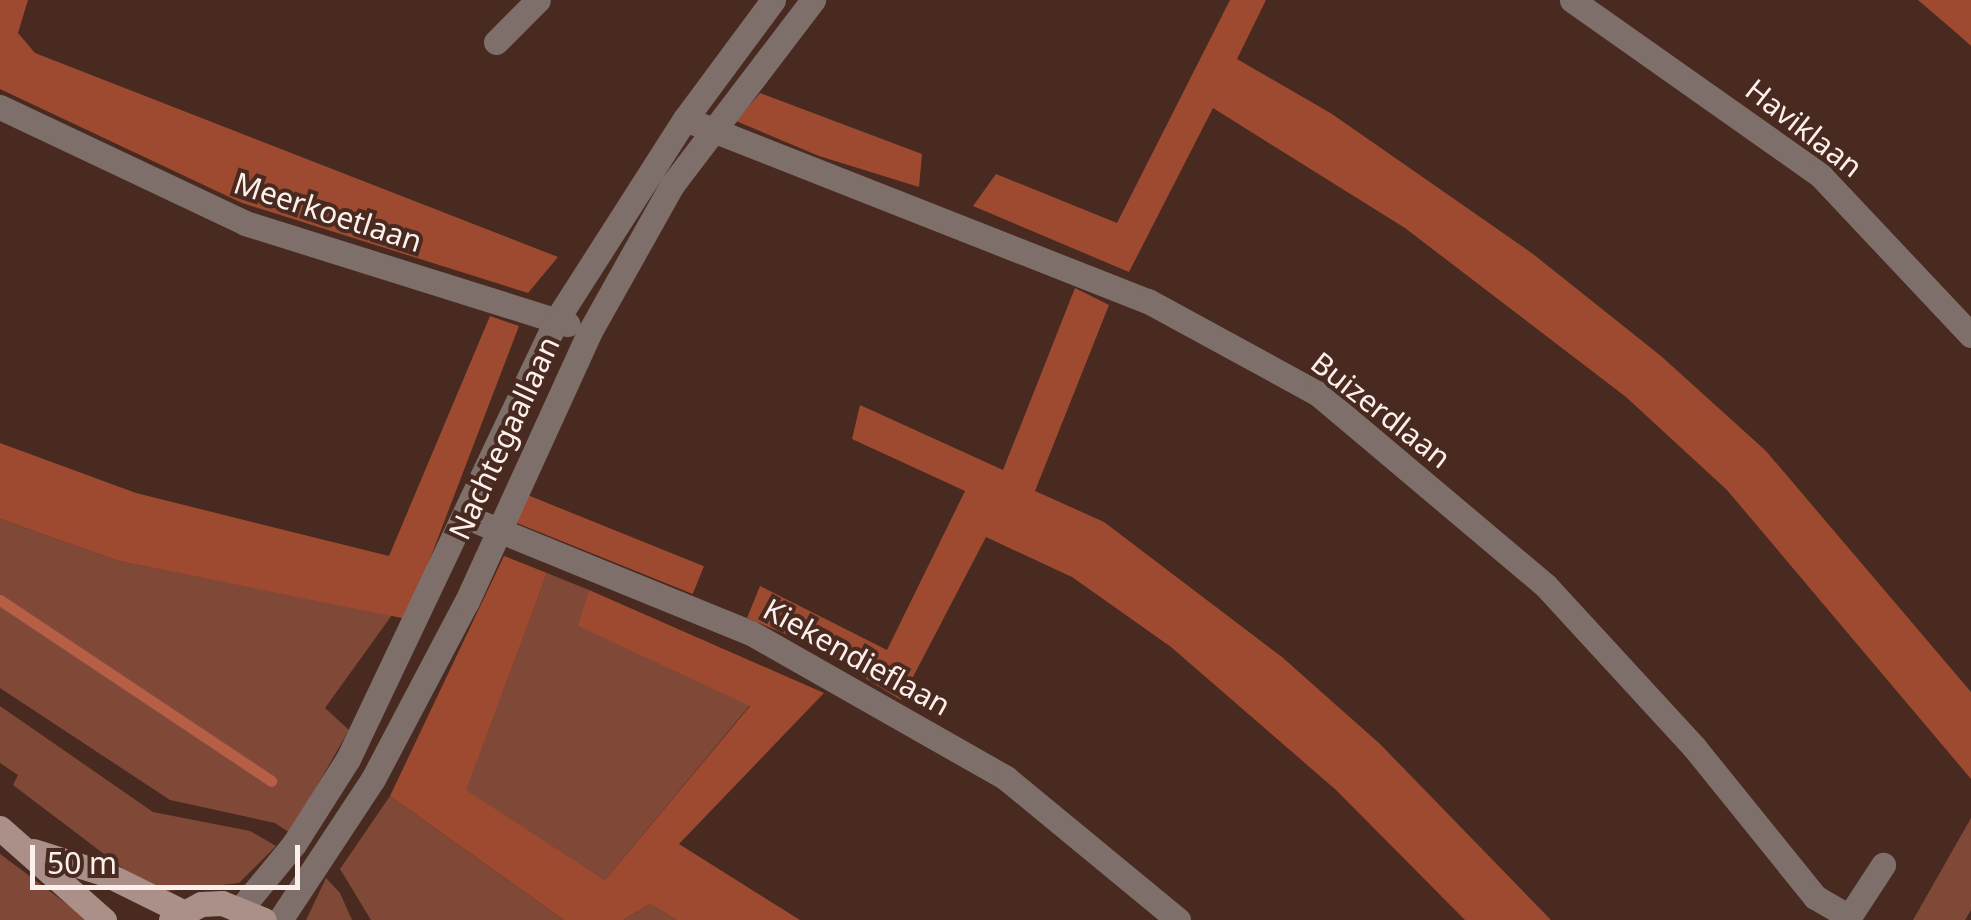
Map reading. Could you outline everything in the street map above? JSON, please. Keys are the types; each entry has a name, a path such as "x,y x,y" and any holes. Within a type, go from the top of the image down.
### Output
{"main road":[{"path":"0,828 33,851 104,920"},
{"path":"33,851 106,874 177,916 201,904 253,913"}],"street":[{"path":"496,42 538,0"},
{"name":"Nachtegaallaan","path":"253,913 348,759 557,319 685,119 773,0"},
{"name":"Nachtegaallaan","path":"280,920 373,779 466,601 494,531 589,333 672,184 813,0"},
{"name":"Haviklaan","path":"1572,0 1820,176 1971,335"},
{"name":"Meerkoetlaan","path":"0,107 244,224 557,319 589,333"},
{"name":"Buizerdlaan","path":"685,119 1148,300 1317,394 1546,586 1694,748 1816,897 1848,918 1883,866"},
{"name":"Kiekendieflaan","path":"467,514 494,531 751,634 1006,778 1178,920"}],"shaded area":[{"path":"0,0 28,0 18,33 35,53 558,257 528,293 242,203 0,89"},
{"path":"1230,0 1266,0 1237,59 1332,114 1533,254 1661,356 1766,451 1971,692 1971,779 1727,490 1626,397 1405,228 1213,108 1129,272 973,206 996,174 1117,223"},
{"path":"1918,0 1971,0 1971,46 1960,36"},
{"path":"760,93 922,154 919,187 819,156 736,121"},
{"path":"1075,288 1109,305 1035,491 1104,522 1282,657 1380,744 1551,920 1465,920 1336,790 1171,647 1072,577 986,537 901,700 807,643 747,618 760,586 887,650 965,491 852,439 860,405 1003,470"},
{"path":"490,316 519,326 407,619 119,561 0,519 0,443 136,493 389,556"},
{"path":"525,494 704,566 693,594 514,522"},
{"path":"0,519 119,561 392,615 325,708 349,730 290,833 275,823 170,800 0,688"},
{"path":"504,556 547,573 466,790 605,880 750,706 578,626 589,590 824,693 679,844 800,920 677,920 650,904 623,920 564,920 390,796"},
{"path":"547,573 589,590 579,626 750,705 605,880 465,790"},
{"path":"0,706 153,812 250,831 276,846 239,883 168,891 133,876 13,785 18,775 0,763"},
{"path":"390,796 564,920 371,920 340,869"},
{"path":"1971,818 1971,910 1965,920 1913,920"},
{"path":"0,854 23,871 88,920 0,920"},
{"path":"326,878 340,893 352,920 306,920"},
{"path":"650,904 677,920 623,920"}],"waterway":[{"path":"0,600 271,781"}]}
